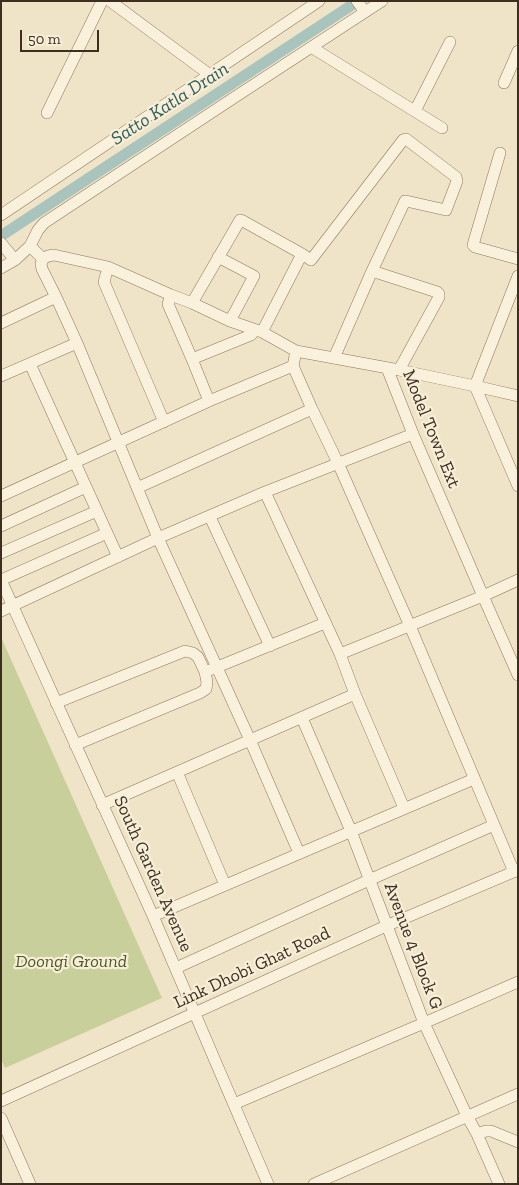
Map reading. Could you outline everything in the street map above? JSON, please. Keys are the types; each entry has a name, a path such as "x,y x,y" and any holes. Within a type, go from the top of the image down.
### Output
{"street":[{"path":"47,112 102,1"},
{"path":"110,1 210,75"},
{"path":"1,216 319,1"},
{"path":"1,268 15,260 30,246 44,223 311,47 361,5 382,1"},
{"path":"415,111 450,42"},
{"path":"311,47 442,128"},
{"path":"504,83 518,51"},
{"path":"192,303 240,220 311,260 403,140 406,139 457,178 446,210 405,201 334,358"},
{"path":"500,153 473,245 518,259"},
{"path":"3,245 15,260"},
{"path":"30,246 43,259 42,269 77,343 158,538 299,853"},
{"path":"192,359 258,331 302,254"},
{"name":"Model Town Ext","path":"43,259 54,255 108,267 230,321 258,331 296,351 387,368 482,596 518,675"},
{"path":"218,257 254,276 230,321"},
{"path":"108,267 104,282 164,422"},
{"path":"372,271 439,294 399,370"},
{"path":"518,276 475,386 518,486"},
{"path":"171,295 168,304 209,401"},
{"path":"1,323 56,297"},
{"path":"1,376 77,343"},
{"path":"296,351 293,366 410,626 474,779 516,871"},
{"path":"30,364 118,557"},
{"path":"1,496 209,401 293,366"},
{"path":"387,368 518,396"},
{"path":"137,488 312,409"},
{"path":"1,612 158,538 265,492 413,434"},
{"path":"1,526 86,487"},
{"path":"265,492 340,654 404,808"},
{"path":"1,553 97,511"},
{"path":"210,517 270,646"},
{"path":"1,580 107,533"},
{"name":"South Garden Avenue","path":"1,580 176,968 268,1184"},
{"path":"340,654 518,580"},
{"path":"205,672 325,622"},
{"path":"56,703 185,651 198,657 205,672 208,682 206,689 200,694 75,745"},
{"path":"102,805 355,694"},
{"name":"Avenue 4 Block G","path":"302,718 351,831 424,1023 499,1184"},
{"path":"178,772 225,885"},
{"path":"153,916 474,779"},
{"path":"176,968 494,825"},
{"name":"Link Dhobi Ghat Road","path":"1,1101 386,926 516,871"},
{"path":"234,1104 518,982"},
{"path":"314,1184 518,1094"},
{"path":"1,1118 30,1184"},
{"path":"477,1134 486,1131 518,1142"}],"green space":[{"name":"Doongi Ground","path":"1,637 162,998 5,1068 1,1059"}],"waterway":[{"name":"Satto Katla Drain","path":"1,236 358,1"}]}
